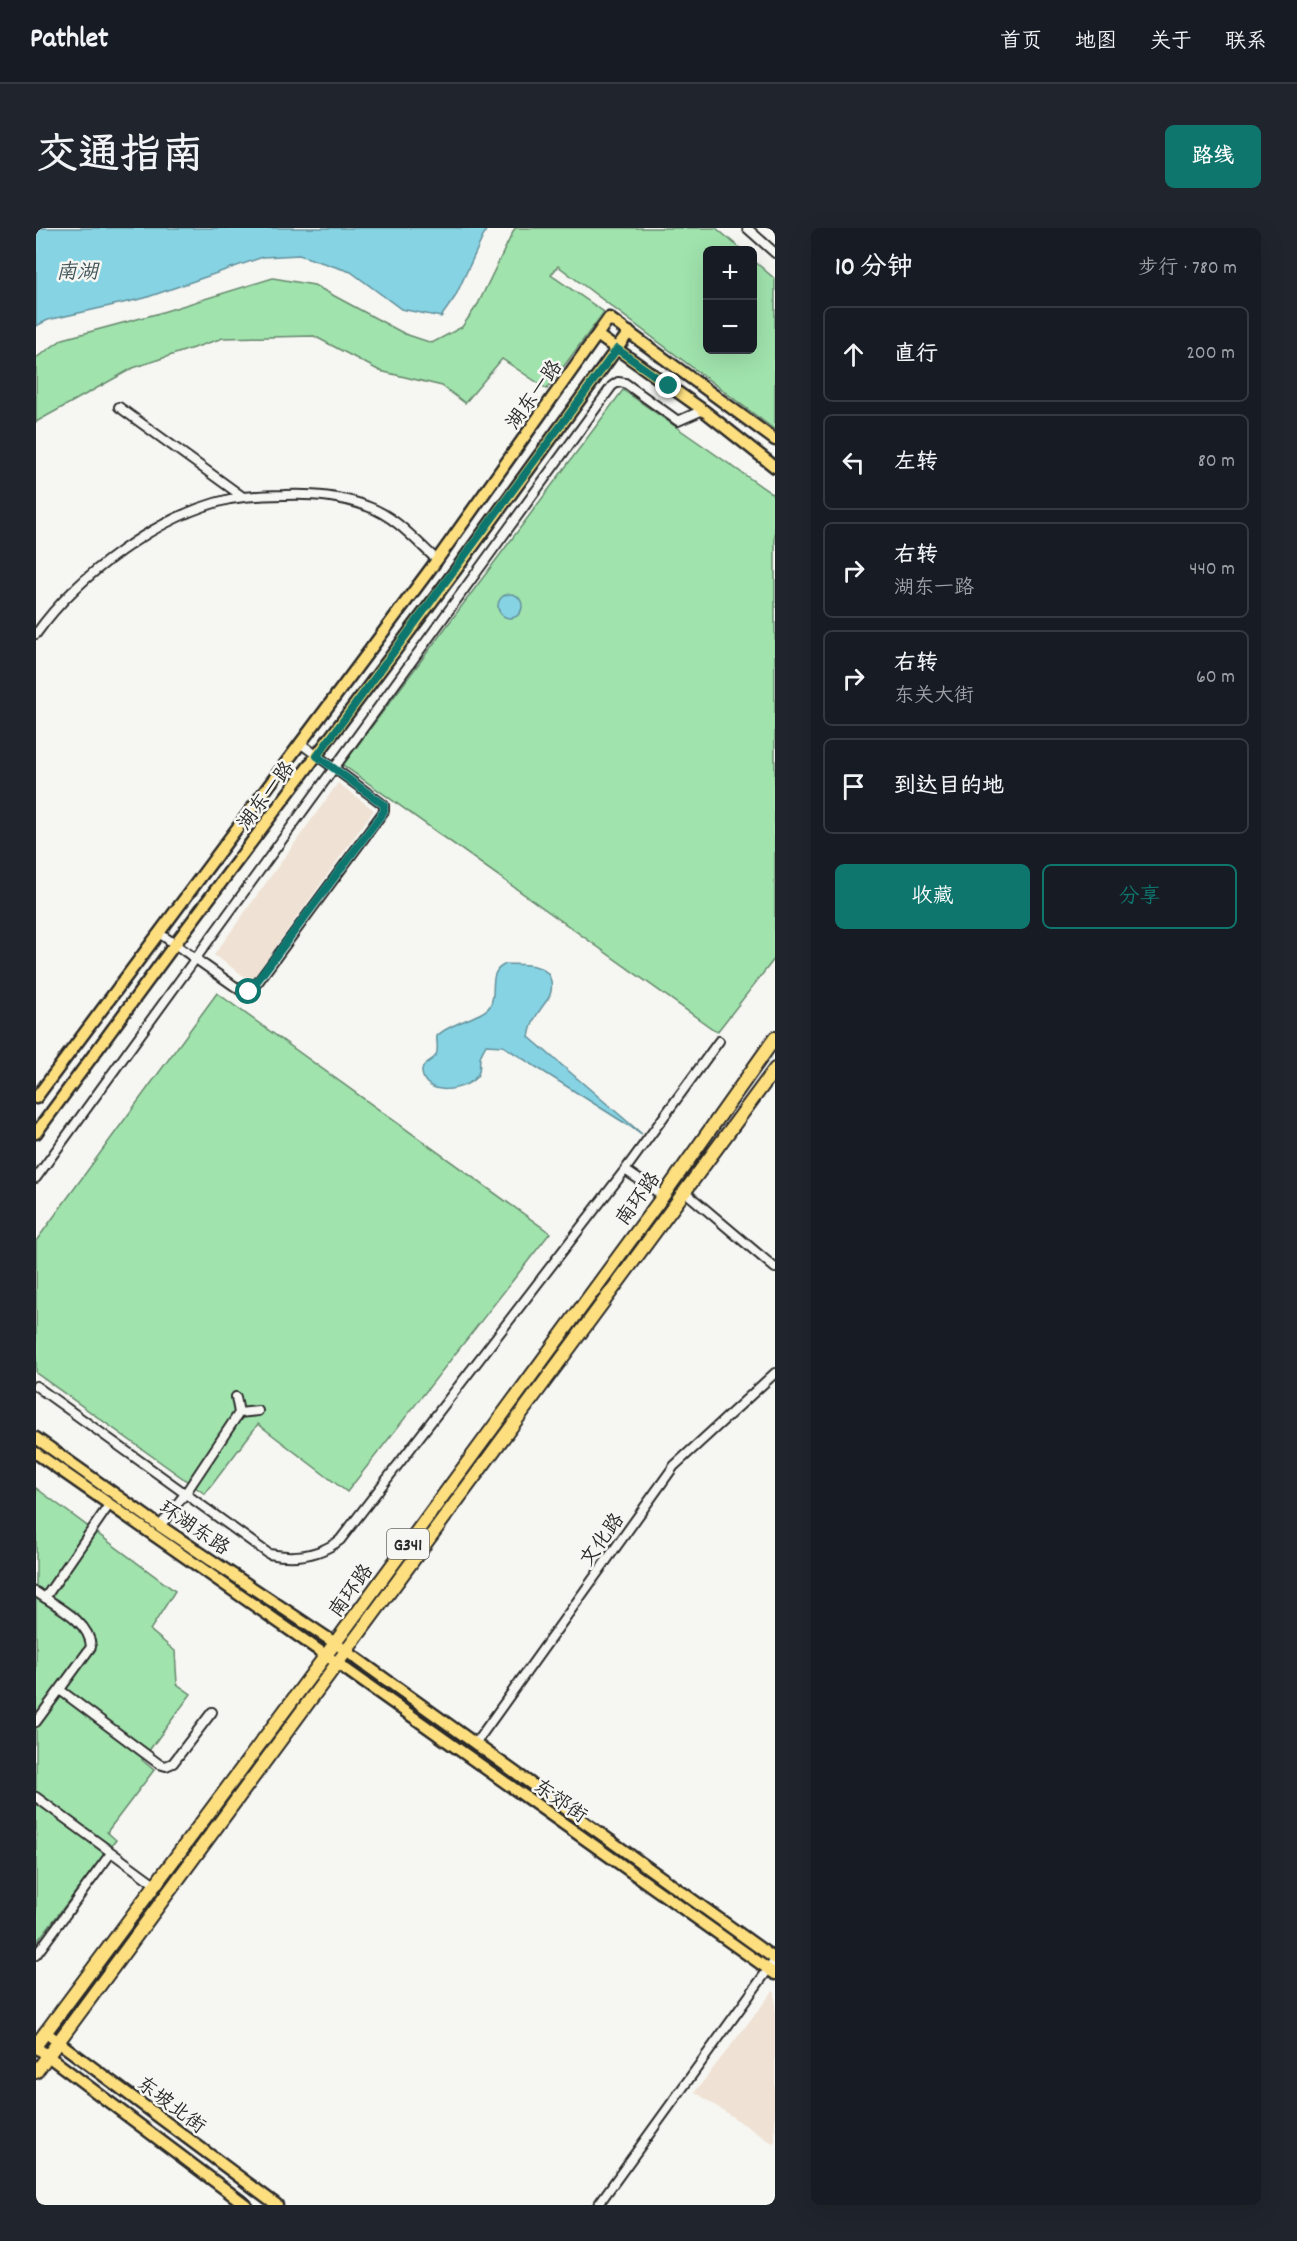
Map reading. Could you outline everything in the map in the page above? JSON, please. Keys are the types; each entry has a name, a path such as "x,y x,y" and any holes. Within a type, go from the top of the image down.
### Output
{"highway":[{"name":"南环路","path":"39,2040 335,1643 663,1196 775,1038"},
{"name":"南环路","path":"36,2072 775,1069"}],"main road":[{"name":"湖东一路","path":"36,1098 436,560 609,318 629,332 36,1133"},
{"path":"629,332 775,440"},
{"path":"597,335 703,410 775,467"},
{"name":"环湖东路","path":"36,1438 160,1526 335,1643"},
{"name":"环湖东路","path":"36,1453 326,1655"},
{"name":"东郊街","path":"335,1643 775,1959"},
{"name":"东郊街","path":"326,1655 772,1972"},
{"name":"东坡北街","path":"39,2040 58,2042 277,2205"},
{"name":"东坡北街","path":"39,2040 48,2056 246,2205"}],"street":[{"path":"747,228 775,253"},
{"path":"36,1178 612,386 618,382 625,383 678,421 703,410"},
{"path":"118,407 243,497"},
{"path":"36,634 85,578 127,548 179,518 243,497 322,494 371,507 399,525 436,560"},
{"path":"159,933 240,990 249,992 286,944 384,811 384,805 300,743"},
{"path":"36,1386 269,1554 299,1557 332,1547 340,1540 625,1170 719,1041"},
{"path":"625,1170 663,1196"},
{"path":"684,1191 775,1268"},
{"name":"文化路","path":"475,1744 674,1466 775,1373"},
{"path":"160,1526 239,1413 236,1397"},
{"path":"239,1413 258,1411"},
{"path":"45,1598 109,1505"},
{"path":"36,1592 84,1626 91,1637 91,1647 36,1722"},
{"path":"60,1690 159,1764 166,1766 173,1763 212,1712"},
{"path":"36,1797 156,1885"},
{"path":"36,1955 111,1853"},
{"path":"598,2205 772,1972 775,1959"}],"shaded area":[{"path":"338,783 374,810 251,981 214,955"},
{"path":"773,1991 775,1992 775,2145 695,2092"}],"green space":[{"path":"515,228 716,228 737,246 703,246 703,354 757,354 757,263 775,279 775,430 558,266 551,275 604,312 547,389 502,359 465,403 442,386 380,371 314,336 223,338 133,368 36,422 36,358 63,339 156,314 273,278 314,285 405,334 432,343 462,327 478,304"},
{"path":"623,390 775,496 775,958 717,1032 343,765"},
{"path":"217,993 550,1233 347,1492 258,1424 205,1494 36,1373 36,1241"},
{"path":"36,1488 175,1591 150,1630 175,1651 177,1684 191,1694 142,1760 154,1770 107,1832 116,1840 36,1943"}],"water":[{"name":"南湖","path":"36,228 487,228 455,297 441,317 401,309 351,272 299,255 263,257 145,298 48,320 36,326"},
{"path":"510,594 518,598 522,606 518,614 510,618 502,614 498,606 502,598"},
{"path":"506,964 539,968 549,975 551,981 550,995 536,1016 529,1037 642,1134 503,1046 486,1045 480,1056 477,1076 464,1086 437,1088 424,1080 422,1069 436,1055 437,1036 449,1027 480,1014 490,1006 494,977 500,967"}],"route":[{"path":"249,992 384,811 384,805 317,756 617,349 669,386"}]}
